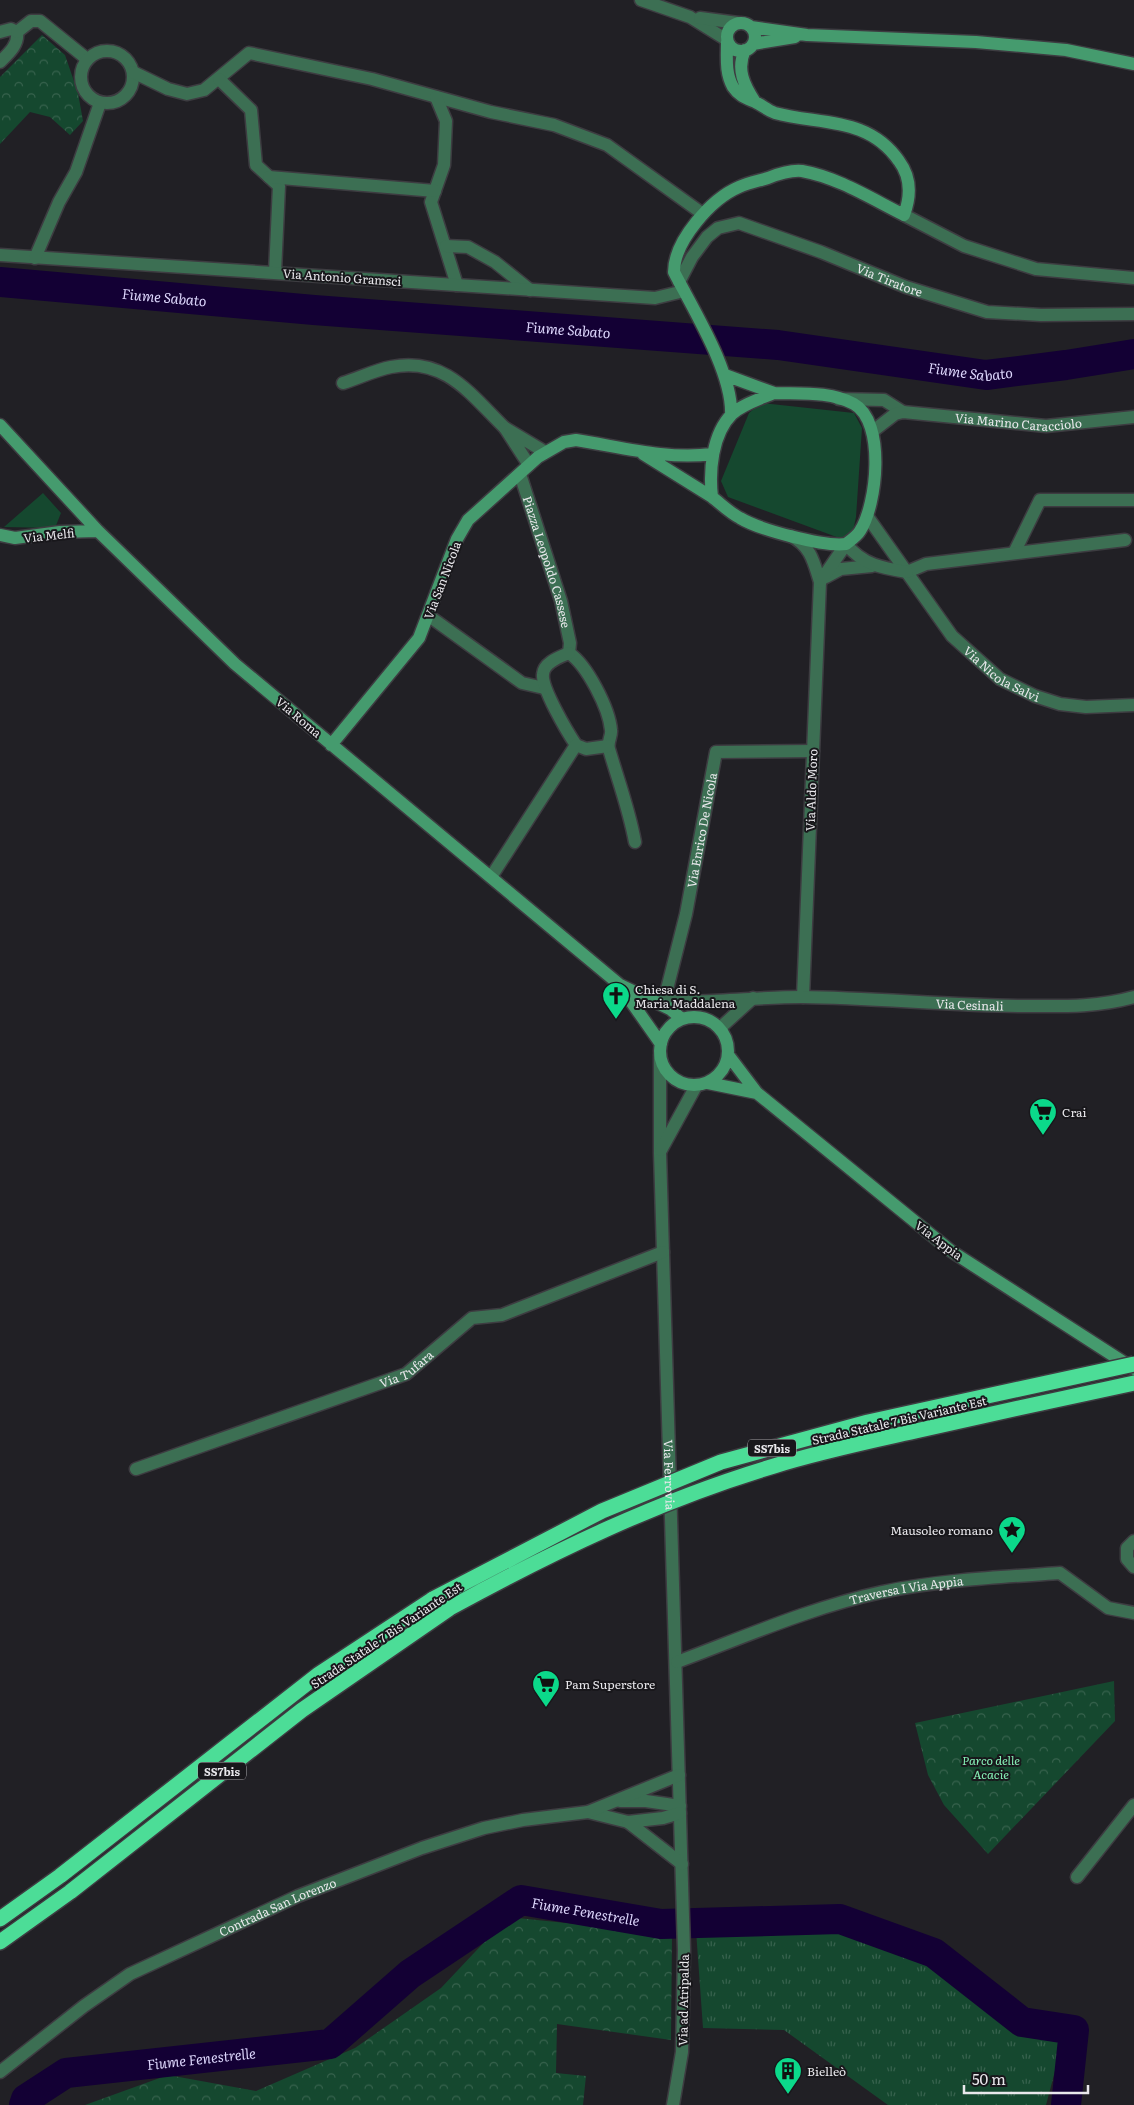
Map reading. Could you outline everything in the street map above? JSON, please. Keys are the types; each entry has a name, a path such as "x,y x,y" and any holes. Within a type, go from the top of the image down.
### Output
{"highway":[{"name":"Strada Statale 7 Bis Variante Est","path":"0,1919 60,1876 320,1674 433,1599 602,1511 721,1462 868,1422 1134,1364"},
{"name":"Strada Statale 7 Bis Variante Est","path":"0,1942 70,1892 302,1710 450,1608 525,1567 596,1532 688,1495 774,1466 832,1450 1134,1383"}],"street":[{"path":"641,0 690,17 807,35 976,42 1066,50 1134,64"},
{"path":"690,17 727,41 736,50 807,35"},
{"path":"0,62 16,42 17,32 31,21 40,20 87,59"},
{"path":"738,23 730,27 727,41 728,76 734,88 744,98 776,113 812,118 860,129 892,150 904,168 908,182 910,199 904,215"},
{"path":"751,26 755,35 741,59 741,69 745,87 755,102"},
{"path":"0,32 11,28 17,32"},
{"path":"101,51 118,52 130,64 133,72 130,89 125,96 109,104 100,103 92,99 81,85 82,67 87,59 101,51"},
{"path":"133,72 168,88 187,94 204,90 219,79 231,66 250,53 372,78 436,98 554,125 607,145 703,214"},
{"path":"219,79 251,110 256,165 279,186 275,272"},
{"path":"436,98 446,121 444,165 432,202 457,285"},
{"path":"35,258 59,202 76,172 100,103"},
{"path":"846,544 828,544 789,535 740,518 712,497 710,477 712,454 731,415 732,398 725,375 674,272 676,255 703,214 737,188 777,174 799,171 821,176 964,246 1036,269 1134,278"},
{"path":"269,177 435,191"},
{"name":"Via Tiratore","path":"681,286 692,258 707,237 718,228 739,223 821,252 906,287 987,312 1041,315 1134,314"},
{"path":"446,246 468,247 495,262 530,290"},
{"name":"Via Antonio Gramsci","path":"0,256 275,272 655,298 681,286"},
{"path":"343,384 392,367 433,368 456,380 505,428 545,452"},
{"path":"725,375 774,393 827,395 855,405 865,416 873,431 875,455 872,502 860,532 846,544 820,582"},
{"path":"731,415 749,403 774,393"},
{"path":"839,399 884,400 903,412"},
{"path":"873,431 895,414 903,412"},
{"name":"Via Marino Caracciolo","path":"903,412 1046,426 1134,417"},
{"name":"Via Roma","path":"0,425 98,531 235,664 620,986 644,999 670,1009 682,1019"},
{"name":"Piazza Leopoldo Cassese","path":"505,428 524,469 561,601 570,643 569,653"},
{"name":"Via San Nicola","path":"331,745 419,638 429,616 456,538 468,520 545,452 564,442 576,440 688,457 712,454"},
{"name":"Via San Nicola","path":"634,449 712,497"},
{"path":"1014,554 1040,500 1134,500"},
{"name":"Via Nicola Salvi","path":"867,516 952,636 1000,679 1035,696 1060,704 1086,707 1134,705"},
{"name":"Via Melfi","path":"0,536 15,538 60,532 98,531"},
{"path":"789,535 801,541 812,556 820,582"},
{"path":"820,582 830,573 841,568 872,566 907,572 926,564 1125,540"},
{"path":"846,544 855,555 872,566"},
{"name":"Via Aldo Moro","path":"803,997 820,582"},
{"path":"429,616 522,683 544,688"},
{"path":"608,746 586,749 576,745 544,688 542,674 545,668 554,660 569,653 584,666 607,713 612,731 608,746 623,791 635,842"},
{"path":"490,877 576,745"},
{"name":"Via Enrico De Nicola","path":"664,1001 686,914 716,752 813,751"},
{"name":"Via Roma","path":"620,986 661,1049"},
{"name":"Via Cesinali","path":"753,998 803,997 1082,1007 1111,1003 1134,997"},
{"path":"720,1028 753,998"},
{"name":"Via Roma","path":"644,999 691,1003 753,998"},
{"path":"682,1019 702,1018 720,1028 728,1046 725,1067 718,1076 702,1084 681,1083 669,1074 661,1049 669,1028 682,1019 691,1003"},
{"name":"Via Ferrovia","path":"661,1049 660,1153 677,1662 682,1895"},
{"name":"Via Appia","path":"728,1056 757,1093 951,1251 1134,1369"},
{"path":"660,1153 702,1084"},
{"name":"Via Appia","path":"702,1084 757,1093"},
{"name":"Via Tufara","path":"136,1469 406,1374 472,1318 502,1315 663,1252"},
{"path":"1134,1541 1127,1548 1127,1559 1134,1566"},
{"name":"Traversa I Via Appia","path":"677,1662 843,1602 883,1592 984,1578 1060,1573 1108,1608 1134,1613"},
{"name":"Contrada San Lorenzo","path":"0,2072 84,2006 130,1974 298,1896 422,1848 484,1828 523,1820 588,1812 679,1775"},
{"name":"Contrada San Lorenzo","path":"612,1801 646,1801 680,1809"},
{"path":"1077,1878 1134,1805"},
{"name":"Contrada San Lorenzo","path":"588,1812 628,1822 664,1818 680,1809"},
{"name":"Contrada San Lorenzo","path":"628,1822 682,1864"},
{"name":"Via ad Atripalda","path":"673,2105 682,2052 684,1950 682,1895"},
{"path":"676,2088 680,2105"}],"green space":[{"path":"42,35 65,55 78,93 83,121 70,135 50,117 30,112 0,144 0,77"},
{"path":"761,403 854,413 862,428 856,517 853,531 842,539 728,497 721,481 749,413"},
{"path":"43,493 61,513 55,528 4,527"},
{"name":"Parco delle Acacie","path":"1114,1681 1115,1721 988,1854 944,1805 928,1775 915,1723"},
{"path":"508,1917 672,1934 671,2040 557,2024 556,2073 586,2076 583,2105 85,2105 168,2075 256,2091 355,2048 441,1988"},
{"path":"837,1927 927,1955 1018,2027 1064,2037 1046,2105 888,2105 784,2030 703,2028 696,1930"}],"waterway":[{"name":"Fiume Sabato","path":"0,282 314,310 778,345 986,375 1134,354"},
{"name":"Fiume Fenestrelle","path":"24,2105 26,2099 66,2073 330,2044 410,1974 521,1900 661,1924 840,1919 934,1953 1022,2022 1074,2030 1066,2105"}],"place":[{"name":"Chiesa di S. Maria Maddalena","path":"616,1020"},
{"name":"Crai","path":"1043,1136"},
{"name":"Mausoleo romano","path":"1012,1554"},
{"name":"Pam Superstore","path":"546,1708"},
{"name":"Bielleò","path":"788,2095"}]}
